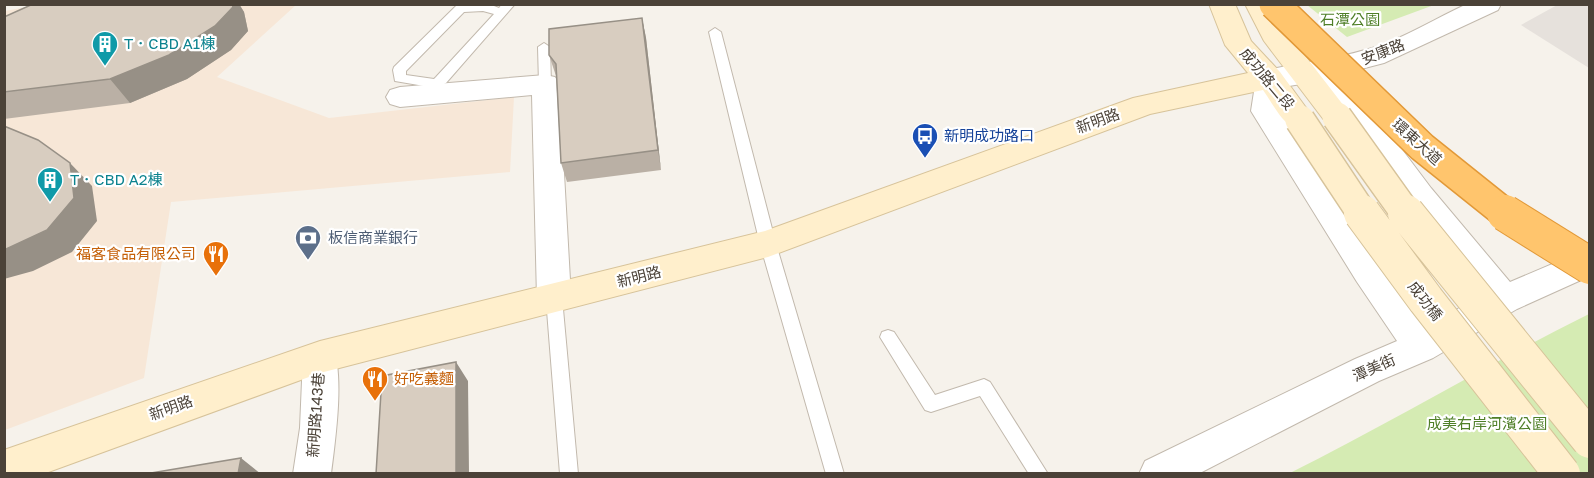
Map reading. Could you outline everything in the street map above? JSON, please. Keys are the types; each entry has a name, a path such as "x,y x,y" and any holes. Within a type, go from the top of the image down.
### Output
{"highway":[{"name":"環東大道","path":"1274,4 1420,146 1475,192 1590,266"}],"street":[{"name":"成功路二段","path":"1222,4 1239,45 1270,79 1300,120"},
{"name":"成功路二段","path":"1258,4 1274,35 1337,117 1390,196 1449,271 1590,440"},
{"name":"安康路","path":"1270,79 1305,74 1375,57 1489,4"},
{"path":"1305,74 1354,106 1420,196 1505,299"},
{"name":"新明路","path":"4,469 224,388 320,357 768,244 1143,105 1210,89 1270,79"},
{"path":"1270,79 1265,111 1368,273 1421,347"},
{"path":"400,97 545,84 554,298"},
{"name":"成功橋","path":"1300,120 1347,194 1405,275 1562,474"},
{"name":"潭美街","path":"1158,474 1367,370 1421,347 1505,299 1590,261"},
{"name":"新明路143巷","path":"312,474 318,428 320,357"}],"lane":[{"path":"461,8 506,9 436,84 400,78 399,70 461,8"},
{"path":"715,32 768,244 835,474"},
{"path":"544,47 545,84"},
{"path":"554,298 569,474"},
{"path":"888,337 931,404 984,387 1039,474"}],"shaded area":[{"path":"42,4 296,5 217,77 329,118 514,97 510,172 171,202 144,378 5,430 5,11"},
{"path":"1559,4 1589,5 1589,68 1521,25"}],"green space":[{"name":"石潭公園","path":"1307,5 1434,5 1347,37"},
{"name":"成美右岸河濱公園","path":"1589,314 1589,473 1288,474 1364,435"}],"building":[{"name":"T．CBD A1棟","path":"33,4 232,4 233,7 215,26 169,55 110,79 4,92 4,17"},
{"path":"642,18 658,150 561,163 556,64 549,55 549,29"},
{"path":"4,126 38,140 70,163 74,198 47,230 4,250"},
{"path":"456,362 456,474 376,474 382,376"},
{"path":"241,458 238,474 145,474"}],"place":[{"name":"T．CBD A1棟","path":"105,67"},
{"name":"新明成功路口","path":"925,159"},
{"name":"T．CBD A2棟","path":"50,203"},
{"name":"板信商業銀行","path":"308,261"},
{"name":"福客食品有限公司","path":"216,277"},
{"name":"好吃義麵","path":"375,402"}]}
